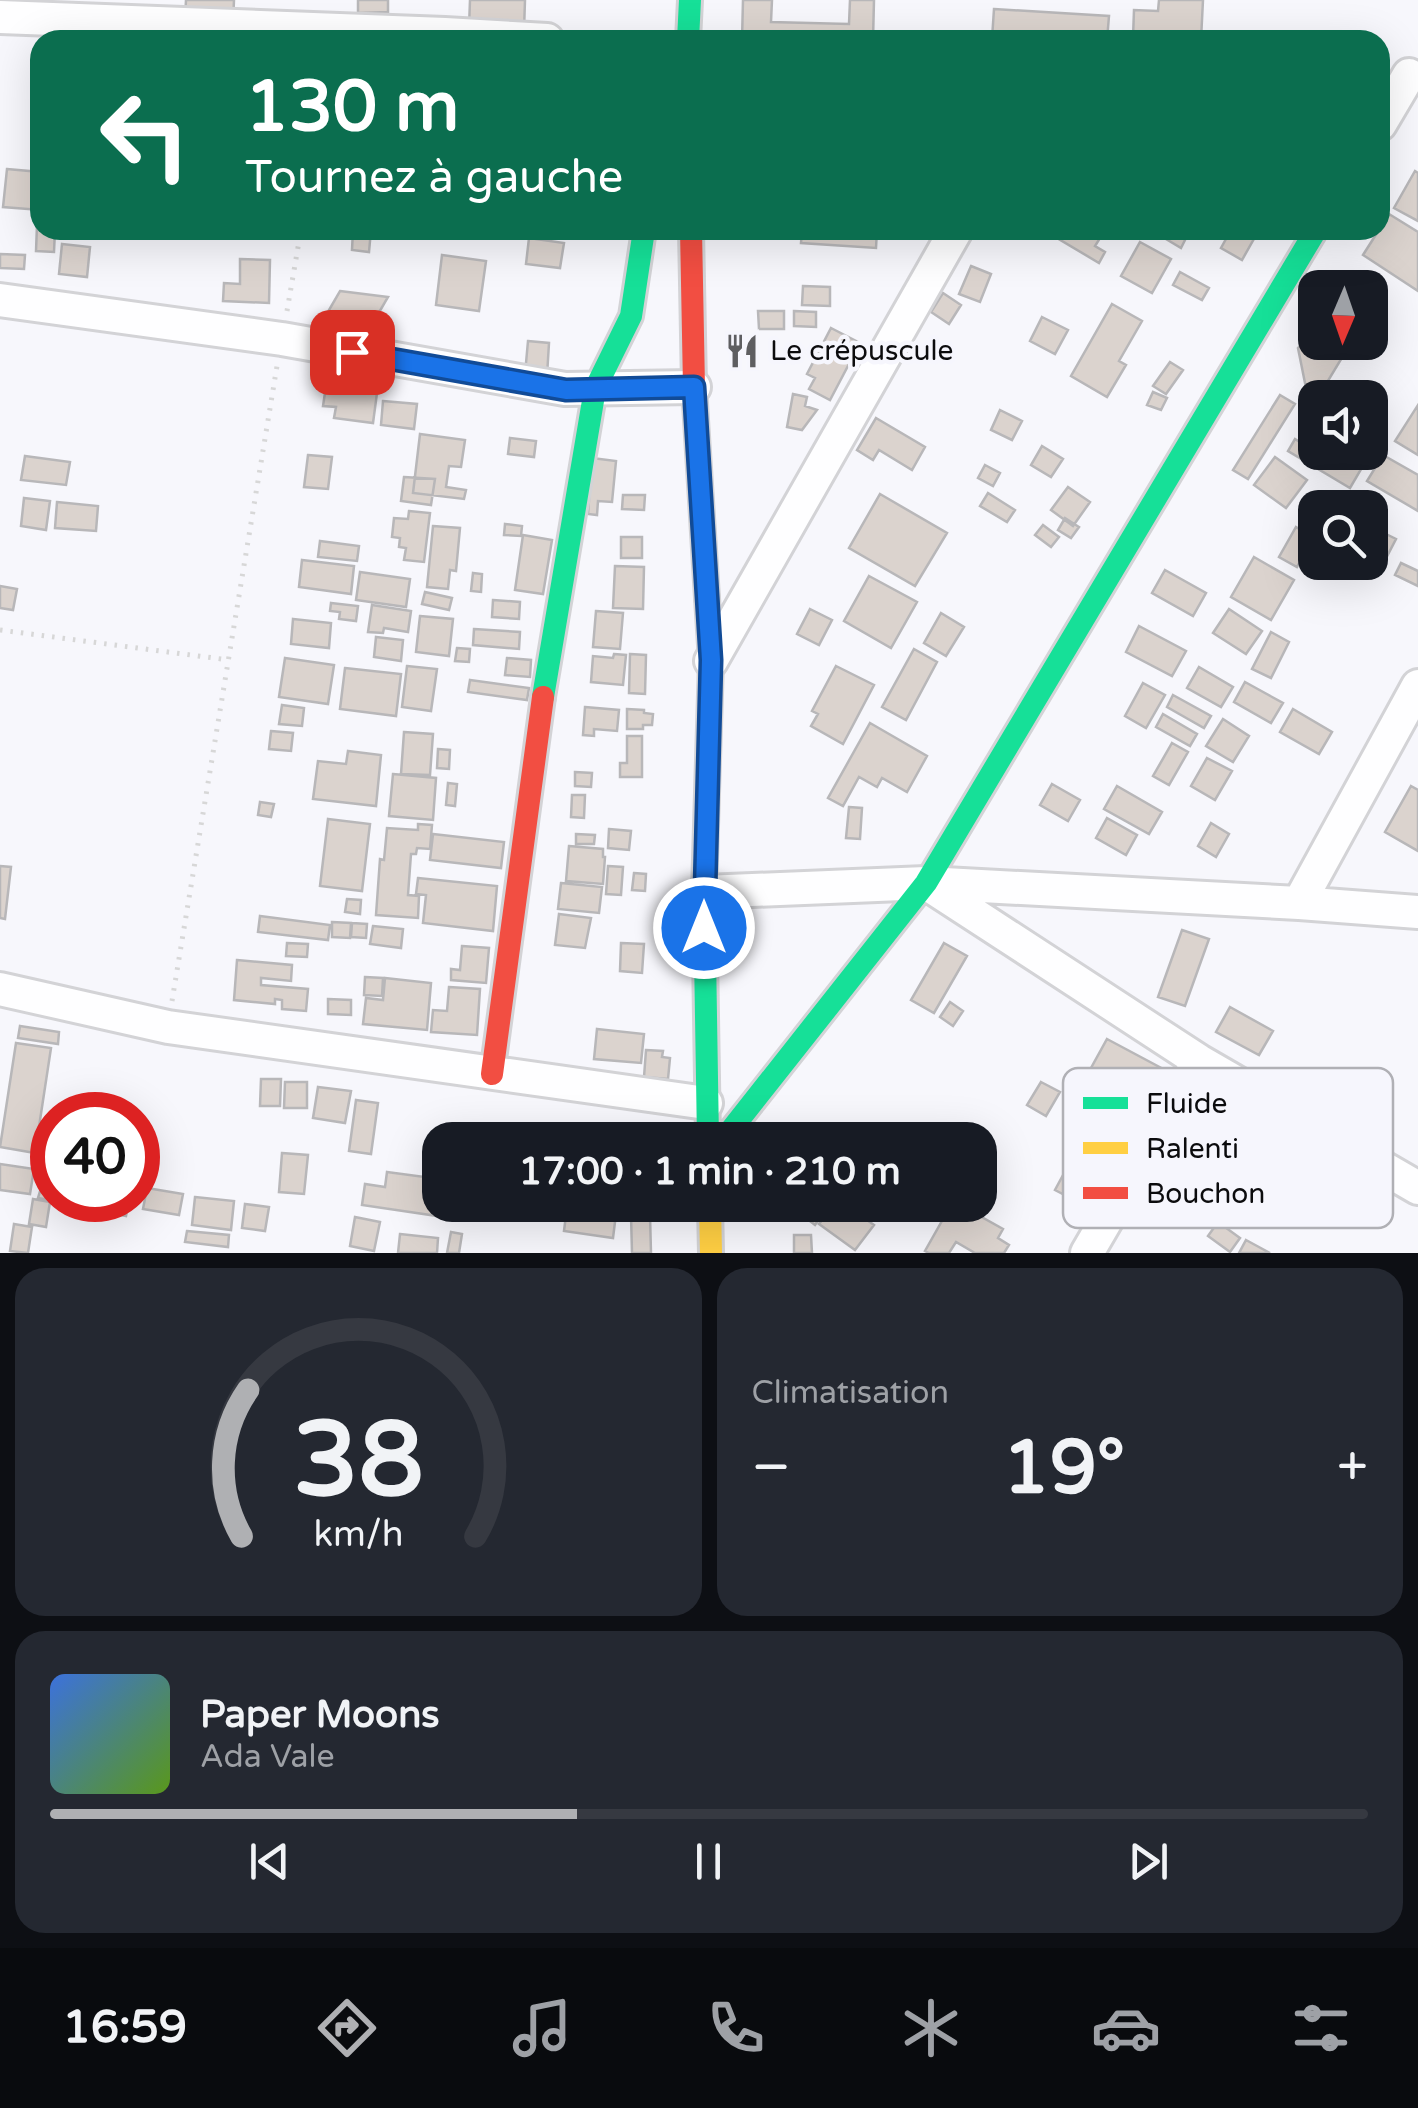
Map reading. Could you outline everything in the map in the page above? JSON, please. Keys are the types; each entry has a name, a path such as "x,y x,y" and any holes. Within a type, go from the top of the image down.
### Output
{"street":[{"path":"688,30 690,0"},
{"path":"0,17 340,30"},
{"path":"1390,102 1402,75"},
{"path":"492,1074 546,672 595,389 631,316 642,240"},
{"path":"692,240 694,387 711,660 704,892 707,1122"},
{"path":"711,660 950,240"},
{"path":"737,1122 926,883 1310,240"},
{"path":"0,300 282,339 566,390 694,387"},
{"path":"1299,903 1418,686"},
{"path":"704,892 926,883 1418,912"},
{"path":"926,883 1209,1068"},
{"path":"0,989 168,1027 706,1103"},
{"path":"1195,1068 1199,1062"},
{"path":"1393,1174 1418,1188"},
{"path":"710,1222 711,1253"},
{"path":"1086,1253 1101,1228"}],"path":[{"path":"168,1027 299,240"},
{"path":"0,630 229,660"}],"building":[{"path":"186,0 234,0 233,23 185,20"},
{"path":"358,0 388,0 388,12 358,13"},
{"path":"470,0 525,0 524,30 469,28"},
{"path":"743,0 772,0 771,22 849,24 850,0 874,0 873,30 742,30"},
{"path":"1159,0 1203,0 1202,30 1133,30 1134,10 1158,11"},
{"path":"994,9 1109,16 1108,30 993,30"},
{"path":"7,169 30,171 30,209 3,207"},
{"path":"1415,171 1418,173 1418,221 1394,208"},
{"path":"1390,215 1418,232 1418,291 1363,255 1373,240 1390,240"},
{"path":"36,240 55,240 54,252 36,251"},
{"path":"352,240 370,240 369,252 352,250"},
{"path":"529,240 564,243 560,268 526,264"},
{"path":"801,240 876,240 876,248 801,243"},
{"path":"1060,240 1099,240 1095,246 1105,252 1099,263"},
{"path":"1168,240 1185,240 1181,248"},
{"path":"1225,240 1253,240 1242,260 1221,248"},
{"path":"1140,242 1171,259 1152,293 1121,276"},
{"path":"62,244 90,247 87,277 59,274"},
{"path":"0,254 25,255 24,269 0,268"},
{"path":"442,255 486,261 479,311 436,305"},
{"path":"240,259 270,260 269,303 223,301 224,283 240,284"},
{"path":"971,266 991,274 980,302 959,294"},
{"path":"1180,272 1209,288 1202,300 1173,285"},
{"path":"803,286 830,287 830,306 802,305"},
{"path":"340,291 388,297 359,347 311,341"},
{"path":"943,293 961,305 949,324 931,312"},
{"path":"1112,304 1142,321 1119,361 1126,365 1107,397 1071,376"},
{"path":"758,311 784,311 784,329 759,329"},
{"path":"794,311 816,312 816,327 794,326"},
{"path":"1042,317 1068,330 1055,354 1030,341"},
{"path":"831,328 860,343 830,400 809,389 815,378 807,374"},
{"path":"528,341 549,343 547,376 525,374"},
{"path":"1300,360 1341,360 1328,380 1304,380"},
{"path":"1170,362 1183,370 1166,394 1153,386"},
{"path":"326,386 377,393 373,423 334,418 336,407 323,406"},
{"path":"1153,392 1167,398 1161,410 1147,405"},
{"path":"793,394 807,397 805,406 817,410 802,430 787,427"},
{"path":"1280,395 1295,404 1248,479 1233,470"},
{"path":"383,401 417,404 414,429 381,425"},
{"path":"1418,405 1418,455 1395,441"},
{"path":"1000,410 1022,421 1012,440 991,430"},
{"path":"876,418 925,447 912,470 879,450 873,460 857,450"},
{"path":"420,434 465,440 461,467 449,466 446,487 466,490 464,499 413,493"},
{"path":"510,438 536,441 534,457 508,454"},
{"path":"1295,439 1298,441 1298,457 1288,451"},
{"path":"1042,446 1063,459 1051,477 1031,465"},
{"path":"308,455 332,457 328,489 304,487"},
{"path":"25,456 70,462 66,485 21,480"},
{"path":"1275,457 1307,480 1286,508 1254,485"},
{"path":"592,458 616,461 612,502 598,501 597,515 588,514"},
{"path":"1388,458 1418,475 1418,511 1388,490 1367,481 1374,470 1388,470"},
{"path":"985,465 1000,473 993,486 978,478"},
{"path":"1320,470 1361,470 1350,488"},
{"path":"404,477 435,479 431,505 401,501"},
{"path":"1068,487 1090,502 1073,526 1051,510"},
{"path":"988,493 1015,510 1007,522 980,506"},
{"path":"880,494 947,533 915,586 849,548"},
{"path":"623,495 645,495 644,510 622,509"},
{"path":"24,498 50,501 46,530 21,526"},
{"path":"57,502 98,506 96,531 55,528"},
{"path":"409,511 430,513 424,562 404,560 406,548 399,547 400,538 392,537 394,518 408,519"},
{"path":"1065,518 1079,527 1071,538 1058,530"},
{"path":"505,524 522,526 521,536 504,535"},
{"path":"1043,525 1059,537 1051,547 1035,535"},
{"path":"433,526 460,528 456,571 450,570 448,589 427,587"},
{"path":"1296,527 1298,528 1297,567 1279,557"},
{"path":"523,535 552,540 543,594 515,590"},
{"path":"1388,535 1396,539 1388,554"},
{"path":"621,537 642,537 642,558 621,558"},
{"path":"320,541 359,546 357,561 318,557"},
{"path":"1254,557 1294,580 1271,620 1231,597"},
{"path":"302,560 354,566 351,594 299,587"},
{"path":"1401,563 1418,571 1418,586 1395,575"},
{"path":"615,566 644,567 643,609 613,608"},
{"path":"1165,570 1206,593 1193,616 1152,593"},
{"path":"360,572 410,579 406,607 356,600"},
{"path":"473,573 482,574 481,592 471,591"},
{"path":"869,576 917,602 891,648 844,621"},
{"path":"0,586 17,589 13,610 0,608"},
{"path":"425,592 452,598 449,610 422,604"},
{"path":"493,600 520,602 519,619 492,617"},
{"path":"331,603 358,606 356,621 339,619 340,612 330,611"},
{"path":"372,605 411,611 408,632 384,628 383,633 368,632"},
{"path":"810,609 832,620 819,645 797,634"},
{"path":"1229,609 1262,631 1246,654 1213,633"},
{"path":"596,611 623,613 620,649 593,647"},
{"path":"941,613 964,627 946,656 924,643"},
{"path":"420,616 453,619 449,656 416,652"},
{"path":"293,619 331,623 329,648 291,644"},
{"path":"1139,626 1186,651 1172,676 1126,652"},
{"path":"474,629 520,632 519,649 473,645"},
{"path":"1271,632 1289,642 1271,678 1252,669"},
{"path":"376,637 403,640 401,661 374,657"},
{"path":"457,648 470,649 469,662 455,661"},
{"path":"914,649 937,662 906,720 882,707"},
{"path":"614,654 626,655 623,685 591,682 593,656 613,658"},
{"path":"630,654 646,655 645,694 629,693"},
{"path":"285,658 334,665 328,704 279,697"},
{"path":"507,658 531,660 530,677 505,675"},
{"path":"407,666 437,669 431,711 402,707"},
{"path":"836,666 874,685 843,744 811,726 818,714 812,711"},
{"path":"1199,667 1233,687 1221,707 1187,688"},
{"path":"345,668 401,674 396,716 340,709"},
{"path":"470,680 529,688 527,700 468,692"},
{"path":"1245,682 1283,703 1271,723 1234,702"},
{"path":"1143,683 1165,695 1146,728 1125,716"},
{"path":"1173,695 1211,716 1204,728 1167,707"},
{"path":"282,705 304,708 302,726 279,724"},
{"path":"585,707 619,710 617,731 594,729 594,736 583,735"},
{"path":"627,709 653,714 652,725 627,729"},
{"path":"1293,709 1332,732 1319,754 1280,732"},
{"path":"1163,714 1197,734 1190,746 1156,727"},
{"path":"1223,719 1249,736 1233,762 1206,746"},
{"path":"870,723 927,756 907,792 882,778 877,787 859,777 843,806 828,798"},
{"path":"271,731 293,733 291,751 269,749"},
{"path":"404,732 433,734 430,775 401,774"},
{"path":"627,736 642,736 642,777 620,777 620,763 627,763"},
{"path":"1172,743 1188,752 1169,785 1153,776"},
{"path":"438,749 450,750 449,769 437,768"},
{"path":"348,751 381,755 376,806 313,799 318,761 346,764"},
{"path":"1207,758 1232,771 1215,800 1191,786"},
{"path":"575,772 592,773 591,787 575,786"},
{"path":"393,774 436,778 433,820 389,816"},
{"path":"448,783 457,784 455,806 446,805"},
{"path":"1052,784 1080,800 1068,821 1040,805"},
{"path":"1117,786 1162,812 1149,834 1104,809"},
{"path":"1411,786 1418,790 1418,851 1385,832"},
{"path":"572,795 585,795 584,818 571,817"},
{"path":"260,802 274,804 271,817 258,815"},
{"path":"849,807 862,808 860,839 846,838"},
{"path":"1107,818 1137,835 1126,855 1096,838"},
{"path":"328,819 370,824 362,891 320,886"},
{"path":"1211,823 1229,834 1216,857 1198,846"},
{"path":"418,824 432,825 430,849 417,848 416,854 411,854 408,895 419,896 418,918 376,915 380,859 384,860 387,828 418,830"},
{"path":"609,829 631,831 629,850 608,848"},
{"path":"433,834 504,842 501,868 430,860"},
{"path":"576,834 595,835 594,844 576,844"},
{"path":"569,846 603,849 603,884 566,881"},
{"path":"0,866 11,867 5,919 0,918"},
{"path":"608,866 623,867 621,895 606,894"},
{"path":"634,873 646,874 645,891 632,890"},
{"path":"418,878 497,886 493,931 423,923 426,895 416,894"},
{"path":"561,883 602,887 599,913 558,909"},
{"path":"347,899 361,900 360,914 345,912"},
{"path":"559,914 591,918 585,948 555,945"},
{"path":"260,916 330,925 328,940 258,932"},
{"path":"332,922 351,923 350,938 332,937"},
{"path":"352,923 367,924 366,938 351,937"},
{"path":"373,926 403,929 401,948 370,944"},
{"path":"1182,930 1209,939 1185,1006 1158,997"},
{"path":"287,943 308,944 307,957 286,956"},
{"path":"621,943 644,944 642,973 620,971"},
{"path":"944,943 967,956 934,1013 911,1000"},
{"path":"462,946 489,948 486,983 451,980 451,969 460,970"},
{"path":"237,960 292,965 291,981 261,978 261,985 308,989 306,1011 282,1009 282,1000 275,999 275,1004 234,1000"},
{"path":"365,977 383,978 382,996 364,995"},
{"path":"385,978 431,983 427,1030 363,1024 366,998 383,1000"},
{"path":"449,987 480,989 477,1035 431,1032 433,1010 447,1011"},
{"path":"328,999 351,1000 351,1015 328,1014"},
{"path":"950,1002 963,1011 953,1026 940,1017"},
{"path":"1230,1007 1273,1031 1259,1055 1216,1032"},
{"path":"20,1026 59,1032 58,1044 18,1038"},
{"path":"597,1029 644,1034 641,1063 594,1059"},
{"path":"1107,1039 1161,1068 1091,1068"},
{"path":"16,1043 51,1048 44,1092 30,1092 30,1152 0,1147"},
{"path":"646,1050 663,1051 662,1057 670,1058 668,1079 644,1077"},
{"path":"261,1079 281,1079 280,1106 260,1106"},
{"path":"285,1082 307,1082 307,1108 284,1108"},
{"path":"1041,1082 1060,1092 1046,1116 1027,1105"},
{"path":"318,1087 351,1091 345,1123 313,1118"},
{"path":"356,1100 378,1103 371,1154 349,1151"},
{"path":"282,1153 308,1155 304,1194 279,1192"},
{"path":"0,1164 30,1168 30,1194 0,1190"},
{"path":"387,1172 422,1177 422,1214 362,1205 365,1184 385,1187"},
{"path":"1063,1175 1063,1194 1055,1190"},
{"path":"160,1190 183,1194 179,1215 160,1212"},
{"path":"195,1197 234,1201 231,1230 192,1225"},
{"path":"245,1204 269,1207 265,1231 242,1228"},
{"path":"355,1217 380,1222 374,1251 350,1246"},
{"path":"30,1218 30,1222 47,1222 46,1227 29,1224"},
{"path":"565,1222 615,1222 613,1238 564,1231"},
{"path":"631,1222 650,1222 651,1253 632,1253"},
{"path":"870,1222 874,1225 855,1250 819,1224"},
{"path":"941,1222 990,1222 1003,1229 998,1238 1009,1245 1004,1253 975,1253 956,1242 949,1253 925,1251"},
{"path":"14,1224 32,1227 28,1253 10,1251"},
{"path":"1214,1228 1226,1228 1240,1238 1230,1252 1208,1236"},
{"path":"187,1231 229,1235 228,1247 185,1242"},
{"path":"451,1232 462,1234 459,1253 447,1253"},
{"path":"400,1234 438,1238 437,1253 398,1253"},
{"path":"794,1235 811,1235 812,1253 794,1253"},
{"path":"1246,1240 1270,1253 1239,1253"}],"traffic: fast":[{"path":"688,30 690,0"},
{"path":"543,697 595,389 631,316 642,240"},
{"path":"737,1122 926,883 1310,240"},
{"path":"707,598 711,661 704,892 708,1122"}],"traffic: slow":[{"path":"710,1222 711,1253"}],"traffic: jam":[{"path":"691,240 694,387 707,598"},
{"path":"492,1074 543,697"}],"place":[{"name":"Le crépuscule","path":"742,351"}],"route":[{"path":"352,352 566,390 694,387 711,660 704,928"}]}
